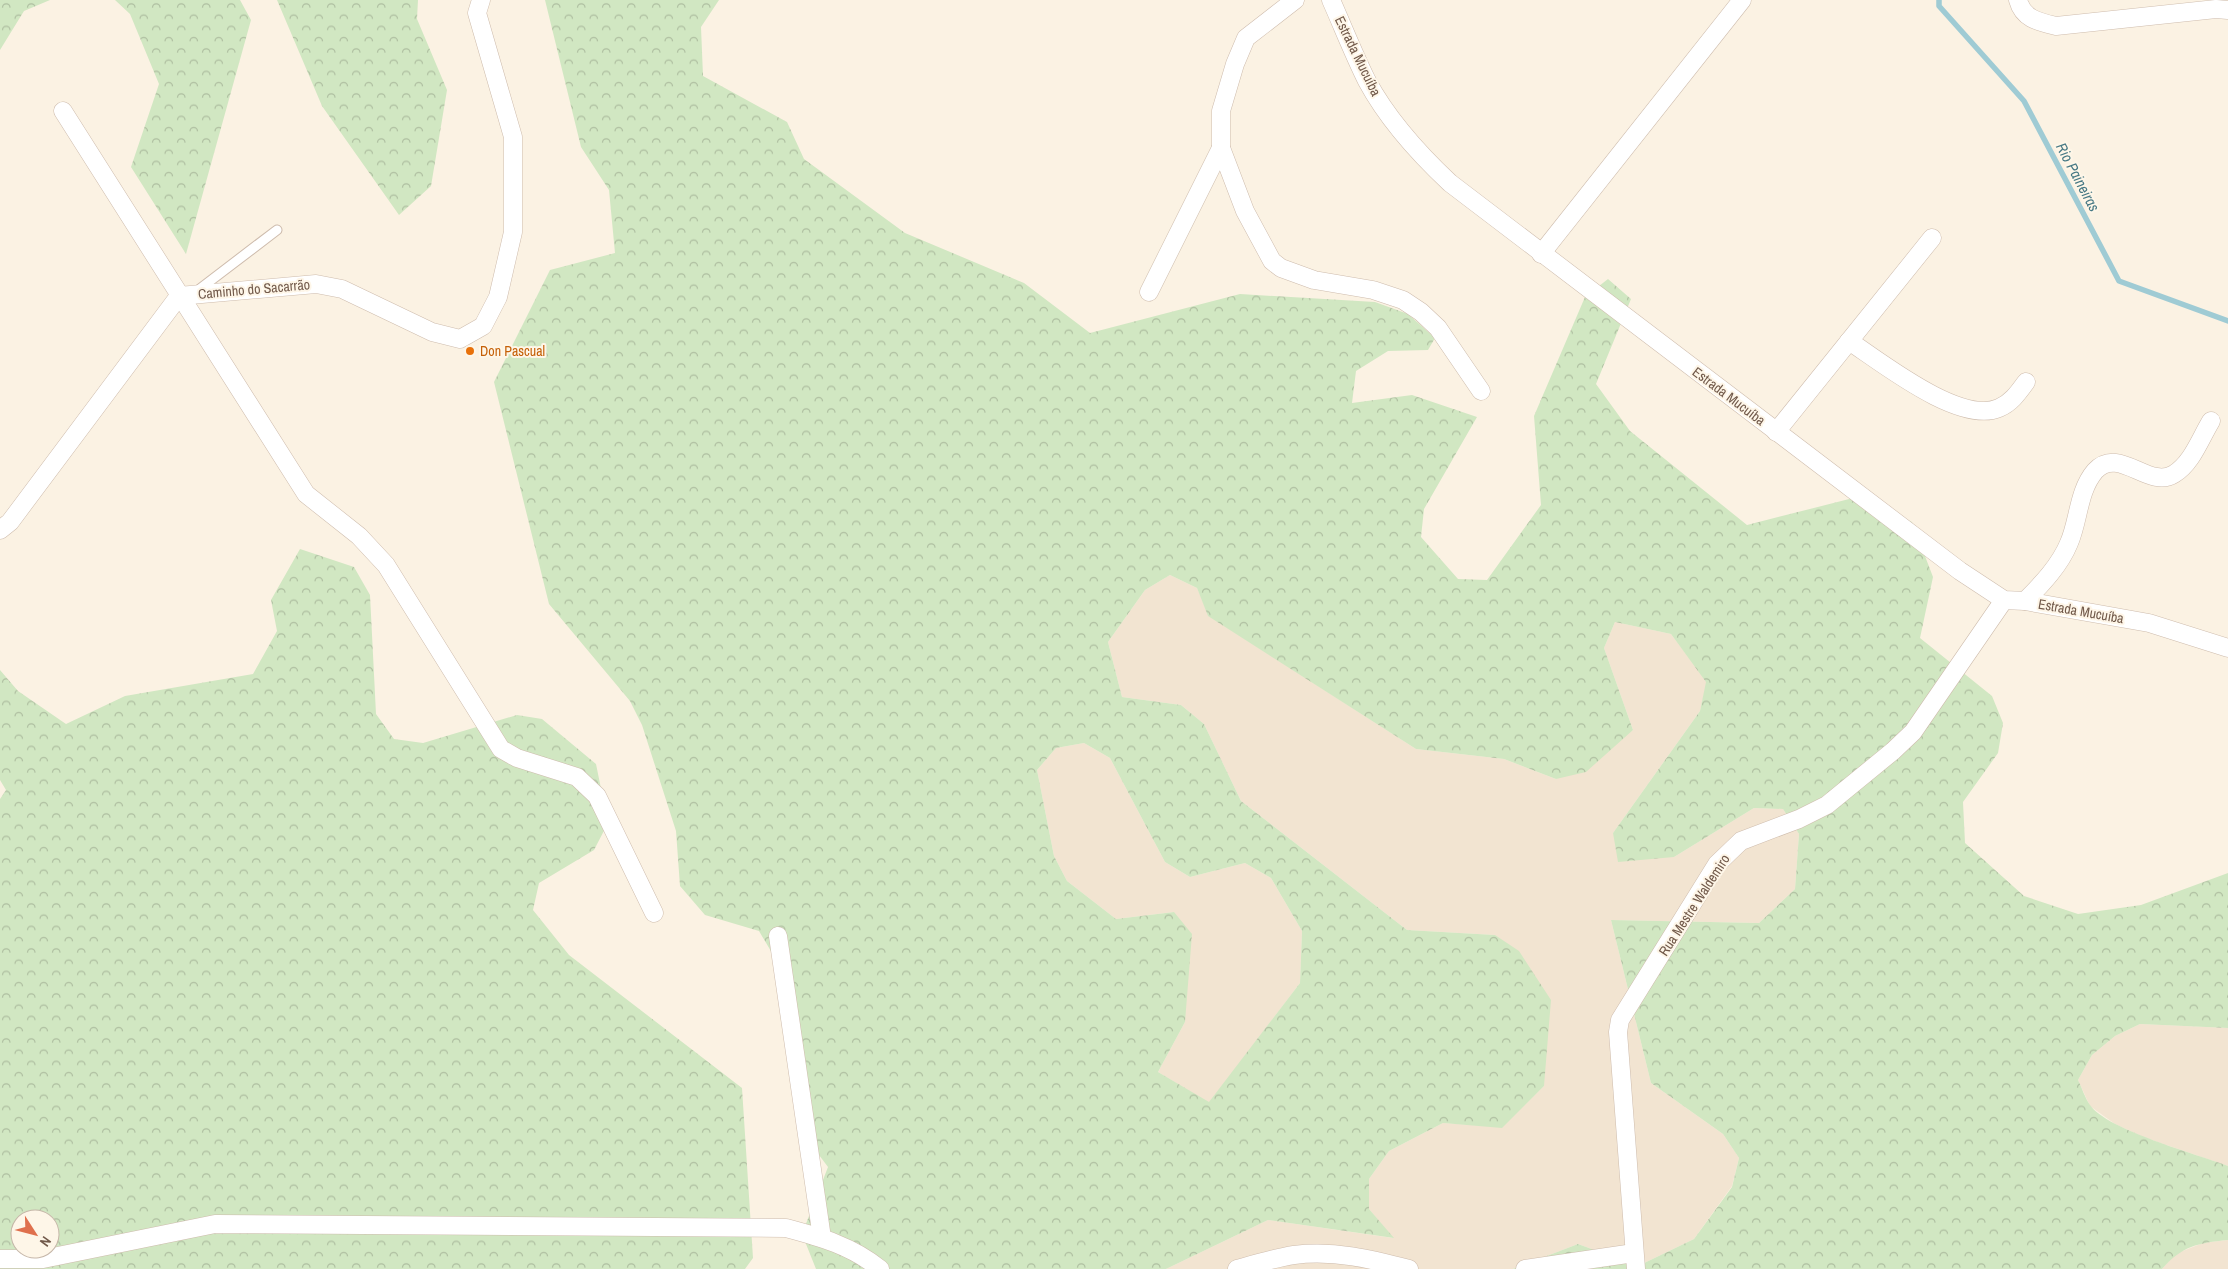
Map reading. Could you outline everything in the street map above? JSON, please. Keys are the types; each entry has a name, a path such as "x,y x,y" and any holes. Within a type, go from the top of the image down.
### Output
{"street":[{"name":"Caminho do Sacarrão","path":"0,530 10,522 186,295 316,284 342,289 432,332 460,338 483,326 498,297 513,232 513,137 477,13 480,0"},
{"path":"1294,0 1246,38 1235,64 1221,111 1221,148 1245,211 1272,261 1290,273 1314,280 1373,290 1403,300 1421,312 1438,328 1481,391"},
{"name":"Estrada Mucuíba","path":"1331,0 1368,82 1389,116 1418,152 1450,183 1960,571 2004,600 2025,601 2149,624 2228,648"},
{"path":"1541,254 1742,0"},
{"path":"2018,0 2019,6 2032,20 2056,26 2216,9 2228,10"},
{"path":"63,111 186,295 306,494 359,536 386,565 501,748 516,758 577,777 597,796 654,913"},
{"path":"1149,292 1221,148"},
{"path":"1776,432 1932,238"},
{"path":"1849,341 1919,387 1948,403 1973,410 1997,409 2013,399 2026,382"},
{"path":"2025,601 2060,561 2070,543 2082,494 2095,471 2106,464 2121,463 2159,478 2172,475 2187,462 2211,421"},
{"name":"Rua Mestre Waldemiro","path":"1635,1261 1618,1032 1620,1020 1717,864 1741,841 1799,819 1827,805 1894,751 1912,732 2004,600"},
{"path":"778,936 822,1238"},
{"path":"0,1259 43,1259 215,1224 786,1228 822,1238 862,1254 880,1269"},
{"path":"1237,1269 1293,1255 1334,1253 1409,1269"},
{"path":"1525,1269 1635,1261"}],"lane":[{"path":"186,295 277,230"}],"shaded area":[{"path":"1170,575 1197,588 1209,616 1416,749 1504,759 1556,779 1633,730 1604,648 1615,622 1671,634 1707,682 1700,711 1613,833 1674,857 1754,808 1783,809 1799,834 1795,889 1759,923 1611,920 1651,1083 1723,1134 1739,1158 1732,1186 1694,1239 1638,1266 1578,1244 1513,1269 1166,1269 1268,1220 1393,1238 1369,1209 1369,1179 1389,1151 1443,1123 1502,1127 1544,1086 1495,935 1407,930 1241,801 1204,724 1181,705 1122,697 1108,642 1145,590"},
{"path":"1084,743 1110,758 1165,862 1190,877 1245,863 1271,878 1302,931 1300,983 1209,1103 1158,1072 1185,1022 1174,912 1116,919 1067,881 1054,856 1037,770 1056,748"},
{"path":"2140,1024 2228,1028 2228,1166 2143,1137 2115,1124 2090,1106 2078,1080 2092,1055 2115,1036"},
{"path":"2228,1240 2228,1269 2162,1269 2175,1254 2203,1243"}],"green space":[{"path":"0,0 50,0 24,11 0,50"},
{"path":"115,0 240,0 251,20 186,254 131,167 159,84 130,14"},
{"path":"277,0 418,0 417,19 447,90 431,186 399,215 322,106"},
{"path":"545,0 719,0 701,27 703,76 787,122 804,159 905,233 1024,283 1090,333 1240,294 1375,302 1408,314 1435,338 1428,350 1388,351 1356,371 1352,403 1412,395 1477,417 1424,509 1421,537 1458,579 1487,580 1541,505 1534,416 1585,297 1608,279 1631,299 1596,384 1630,431 1747,525 1857,497 1912,522 1933,577 1920,638 1992,696 2003,723 1998,753 1963,802 1965,843 2024,896 2078,914 2141,905 2228,873 2228,1028 2140,1024 2115,1036 2092,1055 2078,1080 2090,1105 2114,1123 2154,1140 2228,1166 2228,1240 2191,1247 2169,1261 2162,1269 1513,1269 1578,1244 1638,1266 1694,1239 1732,1187 1739,1158 1723,1134 1651,1083 1611,920 1759,923 1795,889 1799,834 1783,809 1754,808 1674,857 1618,862 1613,833 1700,711 1706,682 1671,634 1615,622 1604,648 1633,730 1586,772 1556,779 1504,759 1416,749 1208,616 1197,588 1170,575 1145,590 1108,642 1122,697 1181,705 1204,724 1241,801 1407,930 1495,935 1519,951 1551,1000 1544,1086 1502,1128 1443,1123 1389,1151 1369,1179 1369,1209 1394,1238 1268,1220 1166,1269 816,1269 802,1234 828,1167 804,1135 788,980 759,931 705,915 680,886 676,831 642,725 630,701 549,604 494,382 550,270 615,253 609,190 581,147","holes":["1084,743 1110,758 1165,862 1190,877 1245,863 1271,878 1302,931 1300,983 1209,1102 1158,1072 1185,1022 1192,934 1174,912 1116,919 1067,881 1054,856 1037,770 1056,748"]},
{"path":"300,549 354,567 370,595 376,714 394,739 423,743 517,715 542,719 596,764 608,823 594,850 539,883 533,910 569,955 742,1088 753,1258 745,1269 0,1269 0,799 6,790 0,780 0,670 18,691 66,724 125,696 253,674 277,631 271,600"}],"waterway":[{"name":"Rio Paineiras","path":"1939,0 1939,6 2024,101 2119,281 2228,321"}],"place":[{"name":"Don Pascual","path":"470,351"}]}
